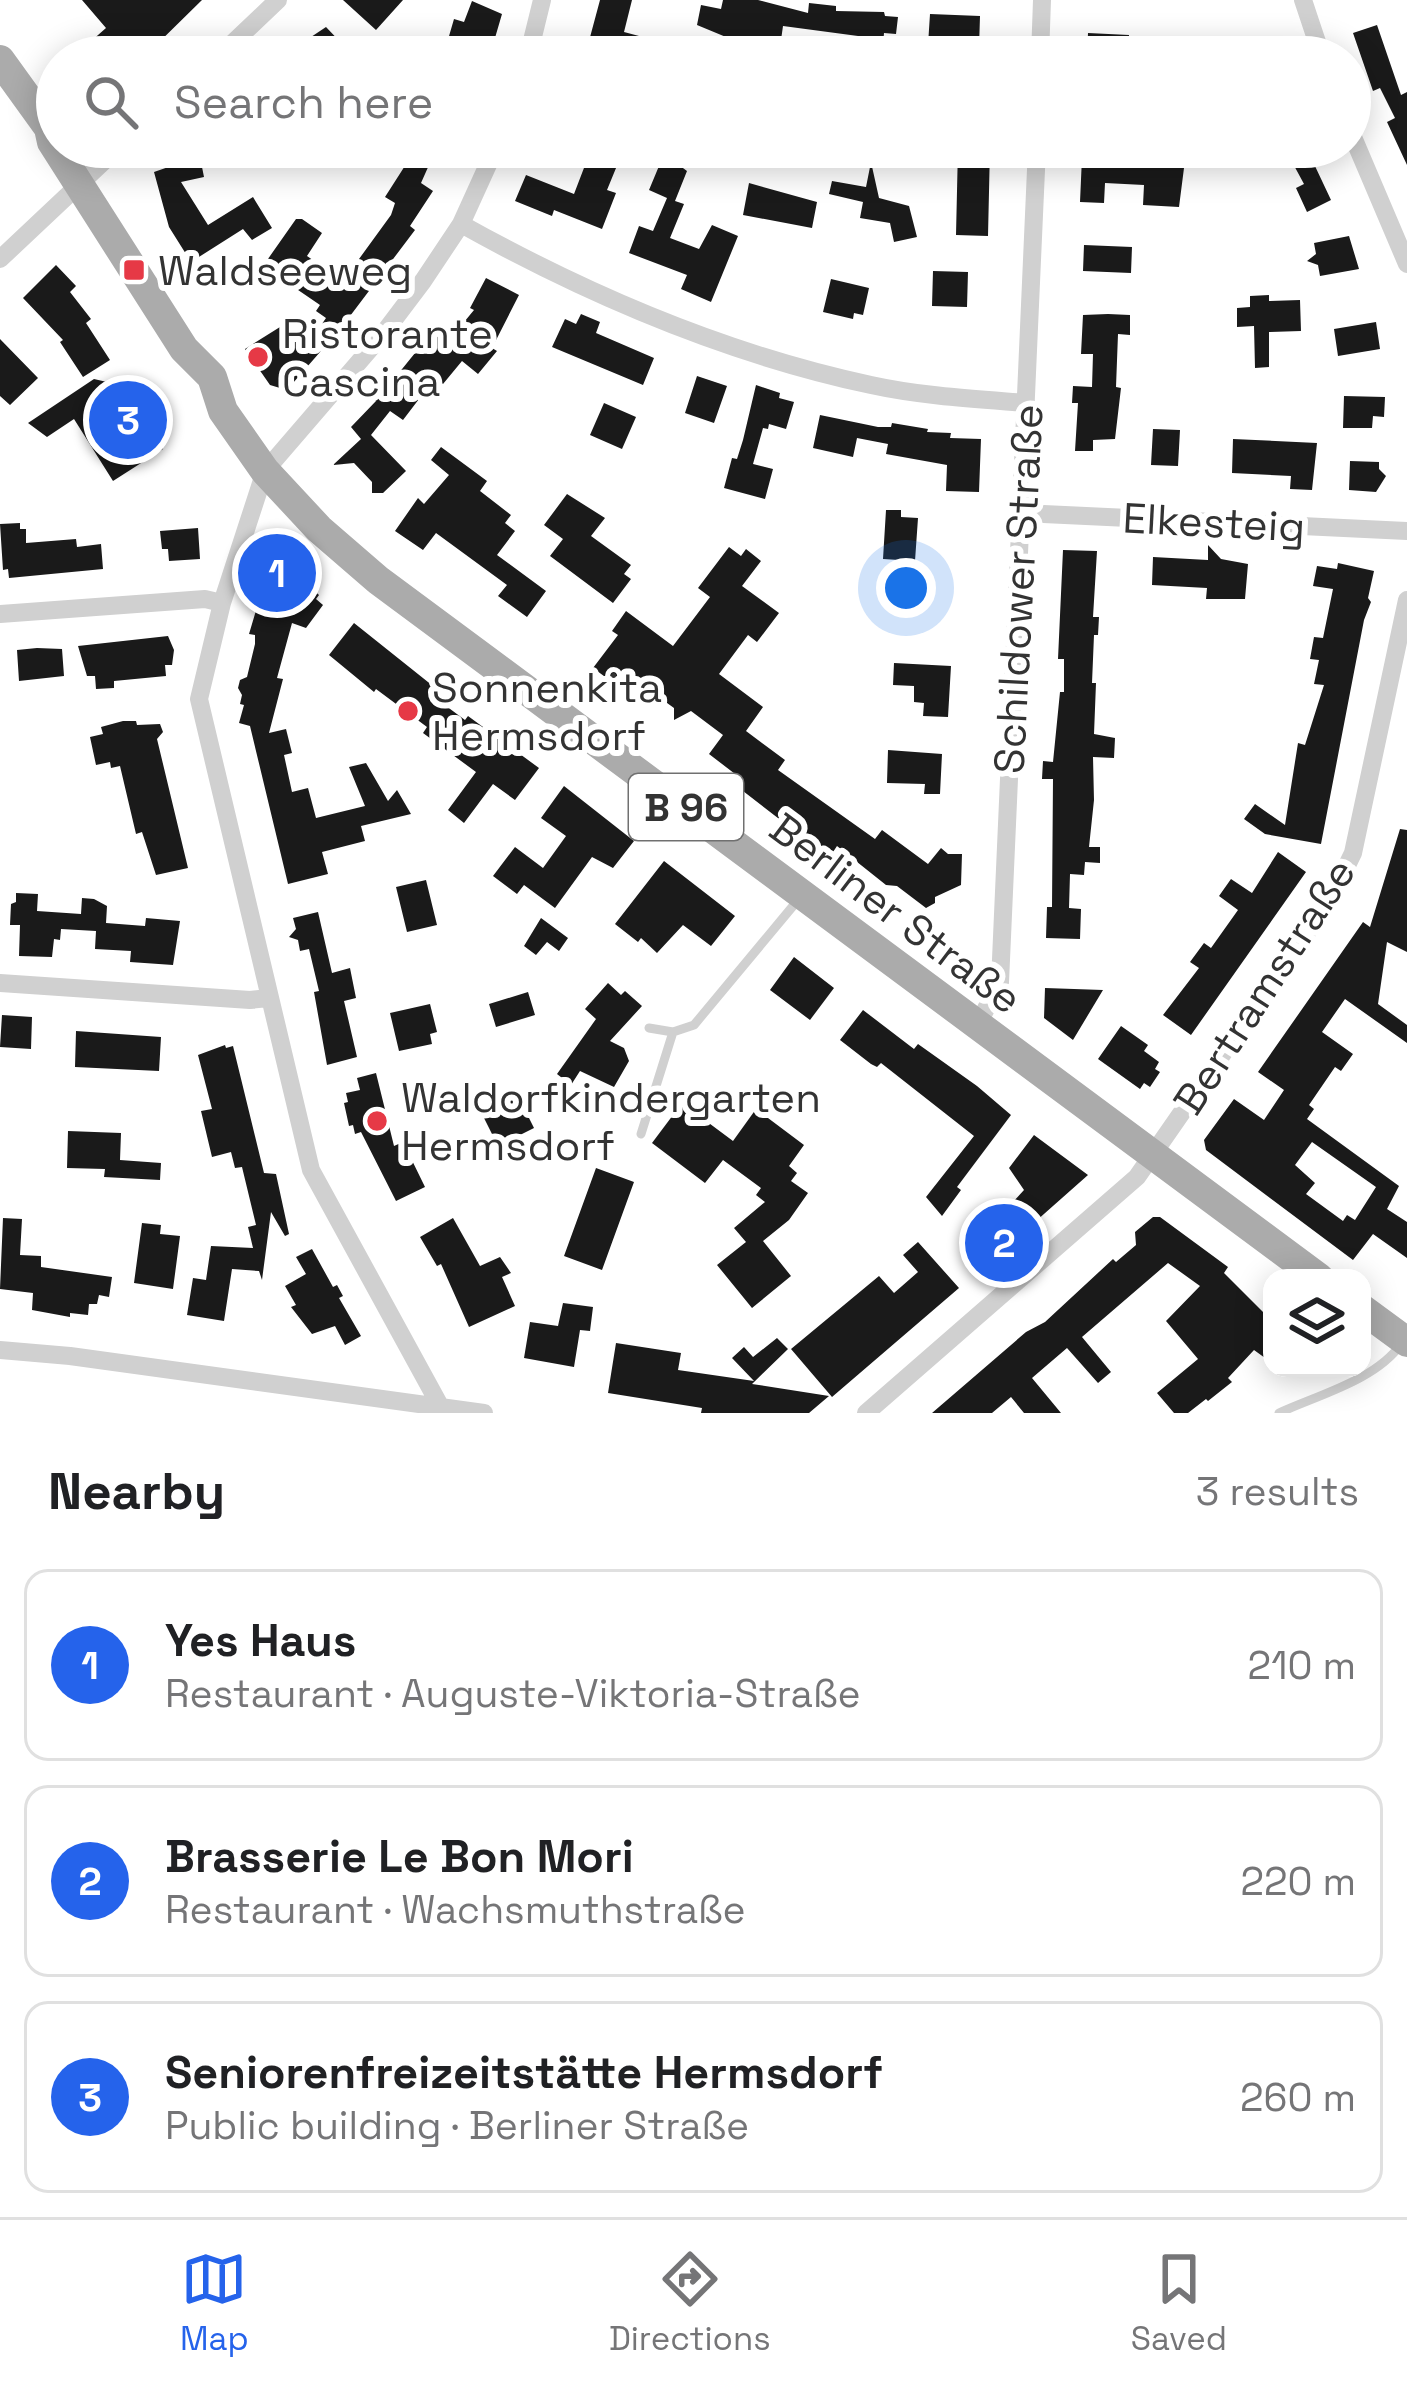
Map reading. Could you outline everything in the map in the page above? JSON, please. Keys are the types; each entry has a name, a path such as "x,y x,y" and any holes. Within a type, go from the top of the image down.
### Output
{"main road":[{"name":"Berliner Straße","path":"0,60 36,111"},
{"name":"Berliner Straße","path":"69,168 184,349 197,386 223,410 265,471 319,529 378,580 1307,1269"},
{"path":"1371,1315 1405,1340"}],"street":[{"path":"240,36 278,0"},
{"path":"533,36 542,0"},
{"path":"1041,36 1042,0"},
{"path":"1303,0 1315,36"},
{"path":"0,259 96,168"},
{"path":"443,1410 311,1170 199,699 222,602 265,471 383,334 461,224 486,168"},
{"name":"Schildower Straße","path":"976,1026 1000,982 1036,168"},
{"path":"1366,168 1407,264"},
{"path":"461,224 632,310 736,348 874,386 1026,403"},
{"name":"Elkesteig","path":"1022,513 1407,531"},
{"path":"0,614 205,599 222,602"},
{"name":"Bertramstraße","path":"866,1413 1123,1192 1343,879 1353,853 1407,599"},
{"path":"0,983 268,998"},
{"path":"0,1349 484,1413"}],"lane":[{"path":"649,1028 673,1032 694,1024 801,896"},
{"path":"641,1134 673,1032"},
{"path":"1279,1413 1385,1362 1405,1340"}],"building":[{"path":"82,0 202,0 165,36 97,36 106,28"},
{"path":"343,0 403,0 376,30"},
{"path":"600,0 632,0 624,32 639,36 590,36"},
{"path":"723,0 758,0 808,13 809,3 836,6 836,11 884,12 898,17 896,34 884,36 783,26 782,36 724,36 697,25 701,5 721,9"},
{"path":"472,1 502,14 496,36 449,36 454,19 464,22"},
{"path":"930,14 980,16 979,36 929,36"},
{"path":"1377,25 1401,95 1407,92 1407,165 1387,122 1395,118 1380,88 1373,91 1371,85 1371,36 1353,33"},
{"path":"326,27 335,36 312,36"},
{"path":"202,168 204,177 181,182 208,225 253,197 272,228 252,240 243,229 191,262 169,227 154,172"},
{"path":"404,168 428,168 421,183 433,191 410,226 415,230 293,383 280,388 270,385 245,349 280,327 305,349 326,318 316,311 320,305 263,266 296,219 302,219 322,233 307,256 343,281 391,215 395,203 385,197"},
{"path":"584,168 616,168 607,190 616,193 602,229 515,201 526,175 574,194"},
{"path":"658,168 683,168 687,171 675,201 684,204 670,238 699,249 712,225 738,236 711,302 681,289 687,275 629,253 639,226 653,231 667,198 649,190"},
{"path":"872,168 879,198 909,206 917,237 894,242 890,223 860,218 863,202 829,194 832,181 866,187"},
{"path":"958,168 990,168 988,236 956,235"},
{"path":"1082,168 1184,168 1179,207 1143,205 1144,185 1105,183 1104,203 1080,202"},
{"path":"1295,168 1316,168 1331,200 1307,212 1296,188 1304,184"},
{"path":"749,183 817,202 812,228 743,215"},
{"path":"1349,236 1359,269 1320,276 1318,265 1307,261 1316,254 1314,243"},
{"path":"1084,245 1132,247 1131,273 1083,271"},
{"path":"56,265 76,286 70,292 91,319 86,323 110,360 83,377 63,340 23,298"},
{"path":"933,271 968,272 967,307 932,306"},
{"path":"486,278 519,295 492,348 497,351 478,374 462,361 443,384 435,378 403,420 390,411 371,435 406,471 383,493 372,493 372,482 354,463 333,465 361,439 351,427 432,332 446,344 474,310 470,308"},
{"path":"831,279 869,288 863,315 854,313 853,319 823,312"},
{"path":"1269,295 1269,301 1300,300 1301,331 1269,332 1269,367 1255,368 1254,326 1237,327 1237,308 1250,307 1250,296"},
{"path":"581,314 600,322 596,333 654,358 643,385 552,347 565,319 576,324"},
{"path":"1083,315 1130,315 1130,335 1118,334 1116,387 1121,388 1115,439 1093,440 1093,451 1075,451 1078,403 1072,403 1073,386 1092,387 1093,354 1081,354"},
{"path":"1376,322 1380,349 1338,356 1334,329"},
{"path":"0,339 38,378 10,405 0,396"},
{"path":"697,376 727,386 714,423 685,413"},
{"path":"94,379 124,386 140,411 152,413 168,439 160,444 163,449 113,481 74,419 47,437 28,423"},
{"path":"756,385 794,402 786,429 769,424 768,429 763,428 753,464 773,469 765,499 724,488 732,458 737,459 743,440"},
{"path":"1344,396 1385,397 1384,417 1373,416 1372,428 1343,428"},
{"path":"604,403 636,417 622,449 590,435"},
{"path":"820,415 981,439 979,492 946,491 947,465 886,454 888,444 857,438 853,457 813,448"},
{"path":"1153,429 1180,430 1178,466 1151,465"},
{"path":"1233,439 1317,443 1312,490 1290,489 1291,476 1232,473"},
{"path":"441,447 487,481 480,491 511,515 505,523 515,531 497,555 546,591 527,617 498,596 507,585 436,533 423,550 395,531 418,498 424,504 449,475 431,460"},
{"path":"1350,461 1379,462 1386,476 1376,492 1349,490"},
{"path":"567,494 605,518 591,536 631,565 624,574 631,579 613,603 550,556 563,539 544,525"},
{"path":"886,510 901,510 901,517 918,518 915,561 883,559"},
{"path":"20,523 20,529 26,529 26,543 76,539 77,547 101,544 103,569 9,578 8,569 3,570 0,524"},
{"path":"198,528 200,559 169,561 160,531"},
{"path":"1208,545 1221,559 1248,564 1245,599 1206,599 1207,588 1152,585 1153,557 1208,560"},
{"path":"729,547 741,556 746,549 761,561 742,586 779,613 757,642 748,635 719,674 763,707 746,731 785,760 778,770 875,839 882,830 928,864 941,848 948,854 962,854 961,885 935,897 935,903 926,908 897,886 886,885 837,846 831,855 822,852 734,784 739,777 709,754 723,735 691,711 674,720 674,708 635,680 623,690 593,668 618,635 612,631 626,611 673,646 710,597 698,588"},
{"path":"1063,550 1097,551 1094,734 1115,738 1114,758 1093,757 1089,847 1100,847 1100,863 1085,862 1084,875 1070,874 1069,908 1081,909 1080,939 1046,938 1047,907 1052,907 1053,779 1042,779 1043,761 1053,762 1060,692 1064,692 1064,659 1058,659"},
{"path":"281,561 319,595 316,599 323,605 306,628 292,623 277,678 283,679 269,733 286,729 292,753 284,755 292,792 308,788 316,818 365,806 349,767 366,763 388,801 397,790 411,814 361,826 365,841 322,852 328,874 288,884 250,726 239,723 244,705 238,688 247,677 255,644 255,635 249,634 269,567"},
{"path":"1338,563 1374,571 1321,844 1265,834 1244,819 1255,804 1285,825 1298,743 1305,745 1324,685 1314,684 1319,660 1310,659 1314,637 1323,638 1333,589 1313,586 1317,566 1337,569"},
{"path":"354,623 443,694 438,700 539,768 515,800 493,784 464,823 448,810 476,772 423,733 427,727 329,655"},
{"path":"168,636 174,650 172,665 165,665 166,676 114,681 114,688 96,689 95,676 87,676 78,646"},
{"path":"62,649 64,676 19,681 17,650"},
{"path":"894,663 951,666 948,717 923,716 924,703 914,702 914,686 893,685"},
{"path":"123,721 160,724 163,732 157,739 188,868 156,875 142,832 136,834 120,766 96,765 90,737 103,734 101,727"},
{"path":"888,750 942,754 940,794 924,794 925,784 887,783"},
{"path":"564,786 634,841 613,868 592,857 555,908 524,885 517,894 493,876 515,847 543,868 566,836 541,818"},
{"path":"1400,829 1407,830 1407,952 1387,942 1378,1004 1407,1025 1407,1043 1345,999 1322,1032 1353,1054 1341,1071 1335,1067 1309,1105 1314,1109 1307,1119 1399,1186 1387,1209 1407,1222 1407,1258 1373,1234 1353,1260 1206,1150 1204,1140 1234,1099 1264,1120 1284,1090 1258,1072 1363,922 1370,927","holes":["1312,1142 1376,1187 1355,1220 1347,1215 1343,1221 1306,1194 1315,1183 1295,1165"]},
{"path":"1278,852 1306,872 1191,1035 1163,1015 1199,968 1190,962 1204,943 1211,948 1238,910 1219,896 1231,879 1252,893"},
{"path":"664,861 735,916 711,946 683,925 657,953 615,924"},
{"path":"426,880 437,925 407,932 396,887"},
{"path":"16,893 38,894 37,911 81,914 82,898 94,899 107,906 106,923 145,926 146,918 180,921 173,965 130,962 131,951 95,949 96,931 61,929 60,940 54,939 52,957 19,956 20,925 10,925"},
{"path":"318,912 332,973 350,968 356,998 344,1001 357,1057 327,1065 309,949 300,951 298,940 289,937 296,929 293,918"},
{"path":"541,918 568,938 559,951 547,942 536,955 524,946"},
{"path":"794,957 834,988 810,1020 770,990"},
{"path":"608,983 642,1006 610,1041 624,1048 629,1061 614,1087 580,1071 571,1085 557,1074 596,1019 585,1009"},
{"path":"1045,988 1103,990 1073,1040 1044,1018"},
{"path":"528,992 535,1015 496,1027 489,1004"},
{"path":"430,1004 437,1032 430,1034 432,1044 399,1051 390,1013"},
{"path":"863,1010 914,1049 918,1044 1011,1115 957,1187 961,1190 942,1216 926,1197 974,1136 881,1063 871,1064 840,1040"},
{"path":"2,1015 32,1017 31,1049 0,1047"},
{"path":"1121,1026 1148,1045 1144,1051 1159,1062 1155,1069 1160,1072 1150,1087 1144,1083 1140,1089 1098,1059"},
{"path":"76,1031 161,1037 159,1071 75,1067"},
{"path":"233,1046 264,1173 276,1174 289,1234 285,1236 271,1212 262,1280 259,1271 232,1269 224,1321 187,1315 193,1278 206,1280 211,1246 253,1248 248,1227 256,1225 242,1167 235,1168 231,1152 212,1157 201,1111 212,1109 198,1055"},
{"path":"376,1073 394,1146 403,1142 425,1187 396,1201 361,1132 355,1134 353,1125 349,1126 344,1103 348,1102 346,1093 360,1090 357,1078"},
{"path":"518,1096 534,1128 498,1146 482,1114"},
{"path":"682,1103 733,1141 756,1109 804,1145 789,1166 797,1173 791,1181 808,1193 789,1220 763,1241 791,1276 752,1308 717,1265 746,1242 734,1228 765,1202 756,1195 761,1188 723,1160 705,1183 652,1143"},
{"path":"68,1131 121,1133 120,1160 161,1163 160,1180 104,1177 105,1169 67,1168"},
{"path":"1034,1135 1088,1175 993,1259 971,1233 999,1209 1003,1213 1024,1190 1009,1168"},
{"path":"596,1168 634,1182 602,1270 564,1256"},
{"path":"1153,1217 1160,1217 1228,1267 1224,1273 1263,1312 1263,1356 1254,1350 1228,1378 1232,1382 1208,1401 1188,1413 1174,1413 1157,1393 1198,1359 1166,1321 1200,1286 1168,1263 1082,1337 1111,1372 1098,1383 1067,1348 1032,1378 1061,1413 1024,1413 1011,1397 992,1413 932,1413 1026,1332 1045,1322 1113,1259 1116,1262 1136,1245 1135,1232"},
{"path":"3,1218 22,1219 20,1255 41,1256 41,1267 112,1277 109,1297 99,1295 97,1304 89,1304 88,1315 70,1313 70,1317 32,1310 33,1293 0,1289"},
{"path":"453,1218 480,1266 500,1257 511,1273 502,1277 515,1306 469,1327 441,1264 437,1266 420,1237"},
{"path":"142,1223 161,1225 160,1234 180,1236 173,1289 134,1283"},
{"path":"918,1242 959,1288 832,1397 791,1349 879,1276 894,1293 918,1272 903,1255"},
{"path":"312,1249 333,1287 337,1285 343,1296 339,1298 361,1336 345,1345 335,1326 312,1334 291,1307 296,1305 285,1286 306,1274 296,1257"},
{"path":"563,1303 593,1307 590,1331 580,1330 574,1367 524,1358 530,1322 558,1326"},
{"path":"777,1338 788,1349 752,1384 829,1396 809,1413 701,1413 702,1408 608,1393 616,1343 681,1353 678,1370 754,1381 732,1358 744,1347 753,1357"}],"place":[{"name":"Waldseeweg","path":"134,270"},
{"name":"Ristorante Cascina","path":"258,357"},
{"name":"Seniorenfreizeitstätte Hermsdorf","path":"128,420"},
{"name":"Yes Haus","path":"277,573"},
{"name":"Sonnenkita Hermsdorf","path":"408,711"},
{"name":"Waldorfkindergarten Hermsdorf","path":"377,1121"},
{"name":"Brasserie Le Bon Mori","path":"1004,1243"}]}
